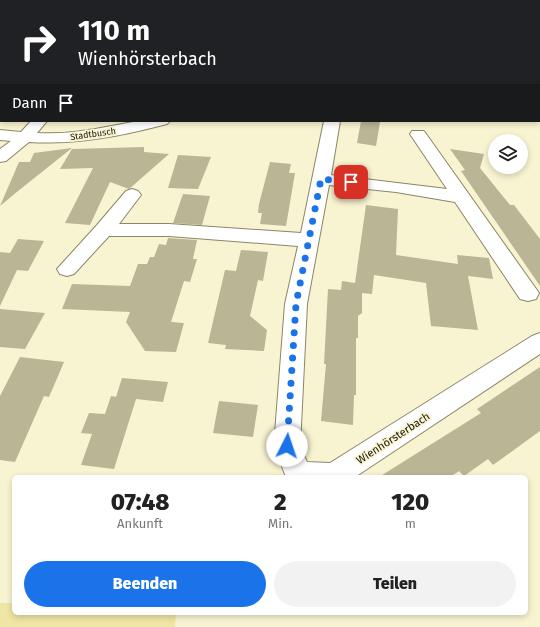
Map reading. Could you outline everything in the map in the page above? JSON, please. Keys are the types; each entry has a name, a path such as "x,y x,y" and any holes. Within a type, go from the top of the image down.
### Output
{"street":[{"path":"0,157 24,138 38,122"},
{"name":"Stadtbusch","path":"0,135 24,138 58,139 100,134 157,122"},
{"name":"Wienhörsterbach","path":"298,475 287,446 296,304 328,148 332,122"},
{"path":"418,134 528,293"},
{"path":"321,179 396,187 462,197"},
{"path":"67,269 104,230 132,195"},
{"path":"104,230 169,230 309,240"},
{"name":"Wienhörsterbach","path":"336,475 540,342"}],"shaded area":[{"path":"0,603 12,603 12,615 176,615 175,627 0,627"}],"building":[{"path":"361,122 380,122 376,146 357,143"},
{"path":"144,147 144,152 169,154 129,189 110,182 90,225 65,223 93,168 60,169 72,149"},
{"path":"72,148 0,206 19,162 30,162 34,153"},
{"path":"450,149 484,154 480,168 510,205 514,205 540,239 540,286 461,171 465,170"},
{"path":"178,155 211,157 198,189 168,188"},
{"path":"270,162 291,164 289,173 295,173 286,226 260,224 262,213 258,213 259,204"},
{"path":"183,194 210,196 202,225 173,223"},
{"path":"366,205 398,209 396,255 458,264 457,255 489,258 493,279 468,276 478,330 431,326 426,283 374,275 372,294 362,293 362,313 358,316 358,338 356,338 356,395 354,395 353,425 321,421 326,364 324,364 328,289 341,290 342,281 355,283"},
{"path":"168,238 197,240 193,259 197,259 190,282 184,281 171,322 184,323 176,352 145,351 126,322 130,312 62,309 72,284 130,286 138,264 147,264 150,257 154,257 159,244 166,245"},
{"path":"18,239 44,241 28,271 17,270 0,306 0,252 10,253"},
{"path":"241,250 268,252 263,281 258,280 250,316 267,330 264,351 225,349 226,345 208,343 225,270 236,271"},
{"path":"0,309 45,313 25,349 0,347"},
{"path":"20,357 64,362 49,397 44,396 15,462 0,460 0,396"},
{"path":"540,367 540,431 493,465 488,459 465,475 463,475 459,471 453,475 382,475 481,413 477,409"},
{"path":"122,378 168,382 163,402 136,399 114,469 81,465 92,434 81,433 89,413 105,414 111,396 116,397"},
{"path":"219,401 258,405 253,437 213,433"}],"route":[{"path":"287,446 296,304 321,179 351,182"}]}
